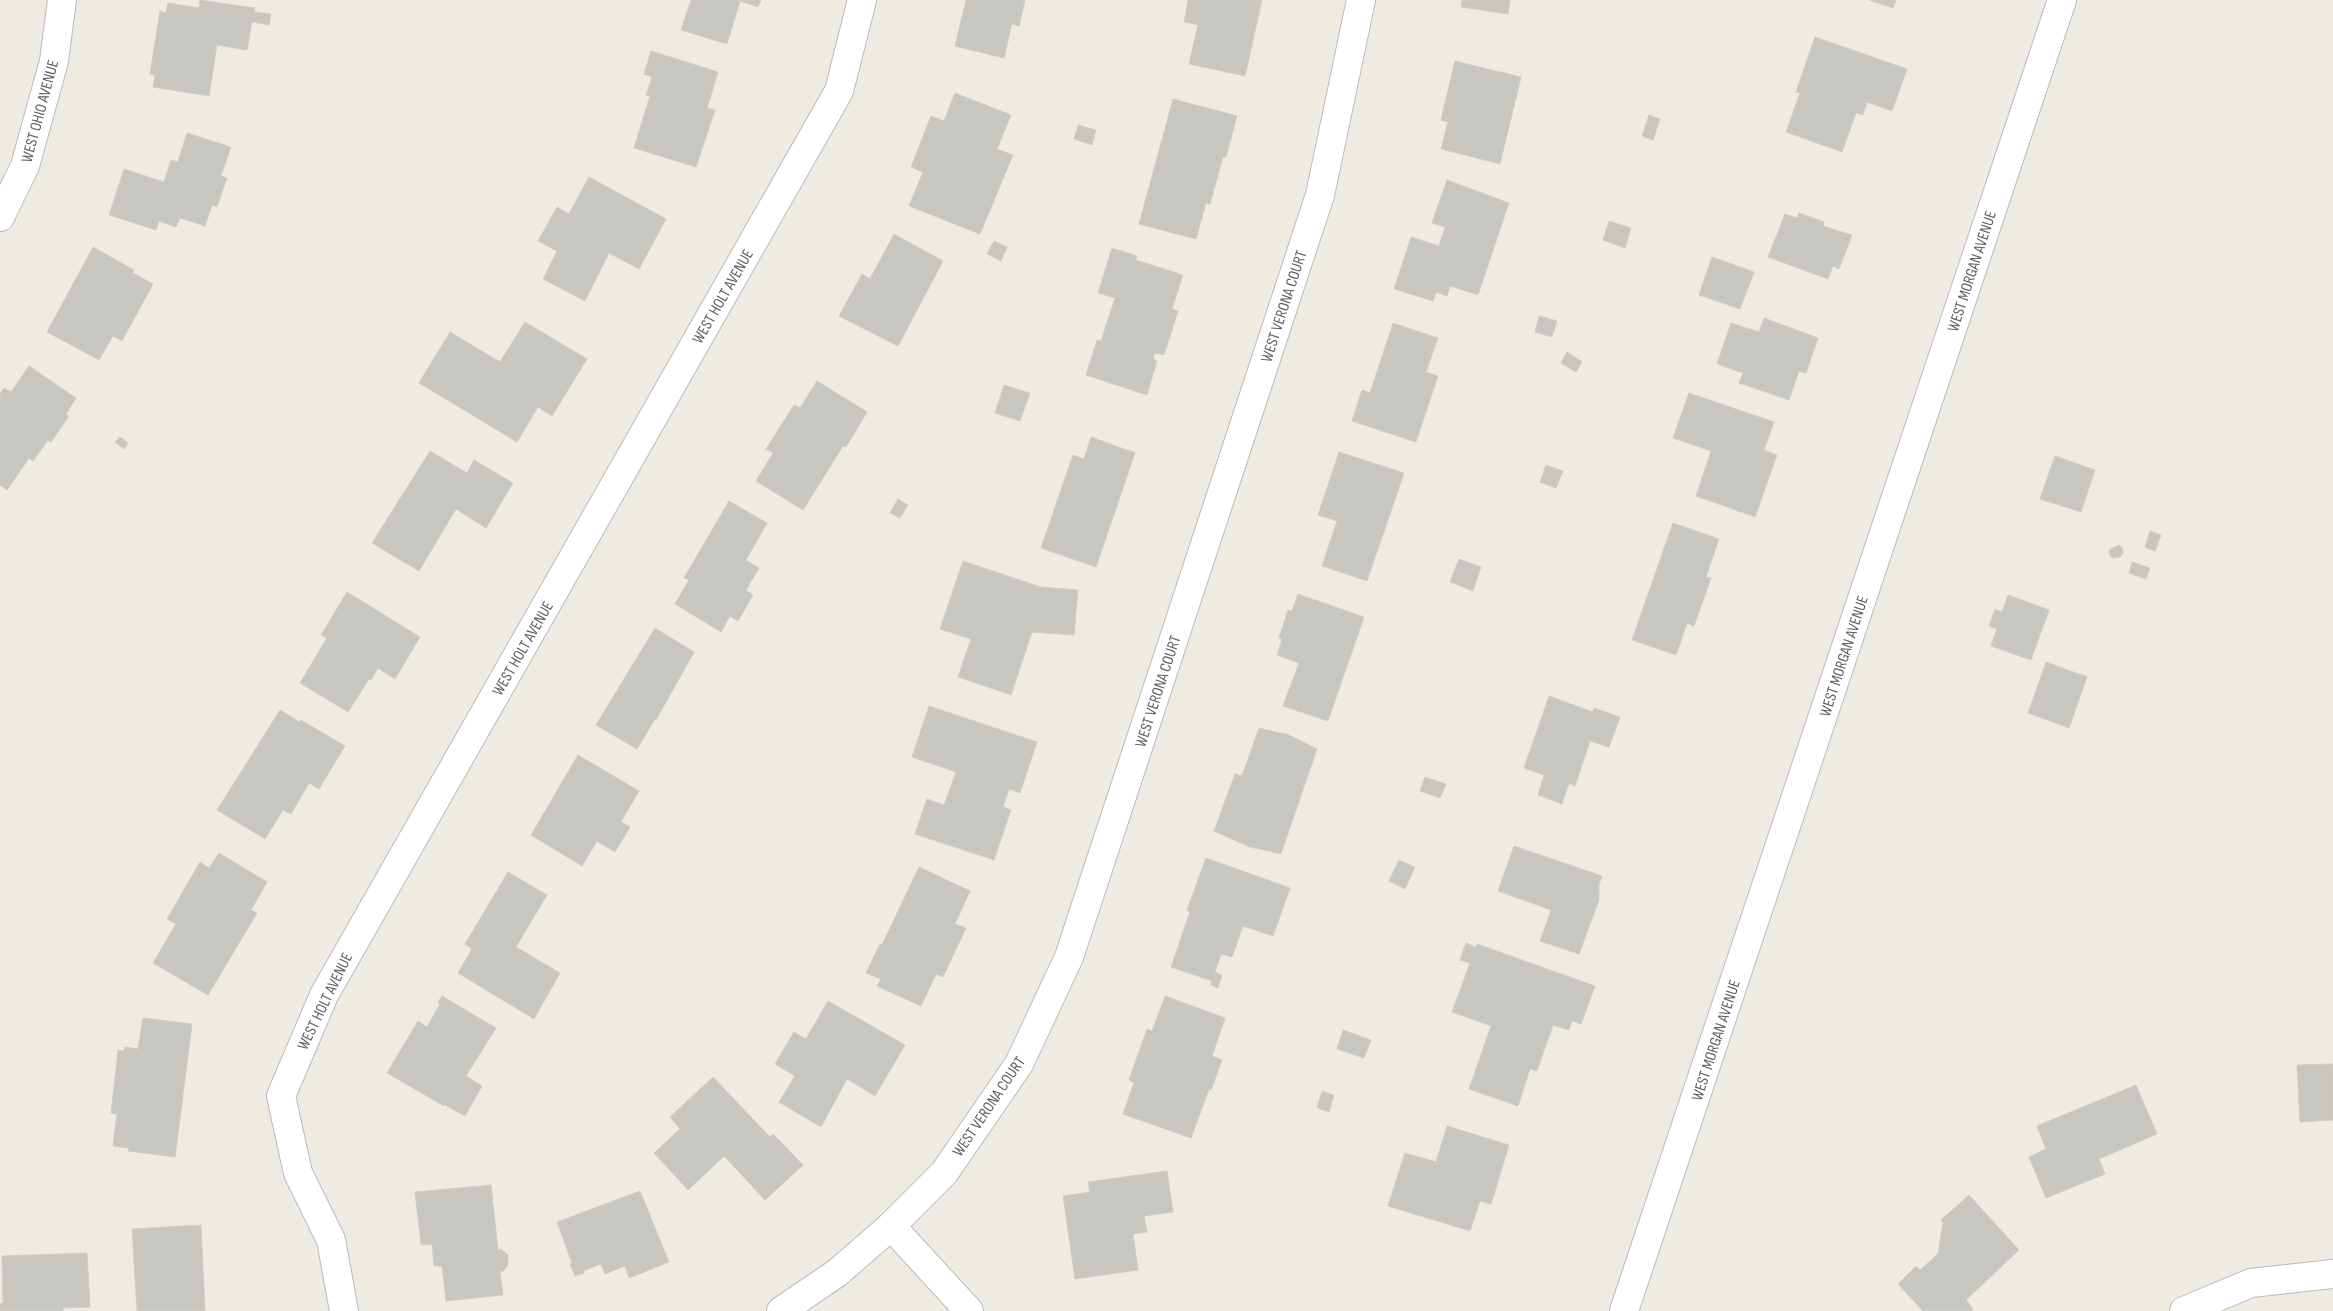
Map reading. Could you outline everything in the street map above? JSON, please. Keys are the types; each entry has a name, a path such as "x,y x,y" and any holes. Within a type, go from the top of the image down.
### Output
{"street":[{"name":"WEST OHIO AVENUE","path":"0,217 25,166 54,61 62,0"},
{"name":"WEST HOLT AVENUE","path":"344,1311 331,1240 298,1173 281,1096 324,995 840,91 862,0"},
{"name":"WEST VERONA COURT","path":"781,1311 837,1273 890,1226 944,1173 1019,1064 1069,956 1320,195 1362,0"},
{"name":"WEST MORGAN AVENUE","path":"1624,1311 2062,0"},
{"path":"890,1226 969,1311"},
{"path":"2184,1311 2251,1283 2333,1274"}],"building":[{"path":"200,0 255,8 254,12 271,14 269,25 252,22 247,50 217,45 209,96 153,87 155,75 150,74 160,11 166,13 168,3 199,8"},
{"path":"691,0 761,0 758,7 740,1 727,44 681,30"},
{"path":"966,0 1025,0 1019,26 1012,24 1004,58 955,46"},
{"path":"1188,0 1262,0 1245,76 1189,64 1198,25 1184,22"},
{"path":"1462,0 1510,0 1508,14 1461,7"},
{"path":"1869,0 1896,0 1893,8"},
{"path":"1815,37 1907,69 1892,111 1867,102 1863,115 1856,113 1842,152 1786,132 1800,93 1796,92"},
{"path":"651,51 718,72 707,108 715,110 696,167 634,148 650,96 646,95 652,77 644,74"},
{"path":"1455,61 1521,77 1500,164 1441,149 1448,122 1441,120"},
{"path":"955,93 1011,115 997,149 1013,155 980,234 909,206 923,172 911,167 931,116 944,121"},
{"path":"1173,99 1237,116 1226,157 1223,157 1210,204 1206,203 1196,239 1139,224"},
{"path":"1649,115 1660,119 1653,140 1642,136"},
{"path":"1078,125 1096,130 1092,145 1074,139"},
{"path":"187,133 231,147 221,176 227,178 217,207 212,205 205,226 180,218 176,227 159,221 156,230 109,215 124,169 164,182 171,160 178,162"},
{"path":"589,177 666,219 639,269 609,253 585,301 543,279 557,251 538,241 557,207 569,214"},
{"path":"1447,180 1509,203 1478,295 1450,286 1447,296 1436,292 1433,301 1394,289 1411,237 1439,246 1445,227 1432,223"},
{"path":"1799,213 1824,222 1823,226 1852,235 1839,269 1833,266 1828,279 1768,257 1785,214 1797,218"},
{"path":"1609,221 1631,228 1625,248 1603,240"},
{"path":"894,234 943,261 898,346 839,316 862,274 870,279"},
{"path":"994,241 1007,247 1001,261 987,254"},
{"path":"93,247 134,270 133,273 153,284 122,341 113,336 99,360 47,332"},
{"path":"1112,248 1137,256 1136,260 1183,275 1172,309 1178,311 1164,355 1155,353 1153,359 1157,361 1147,395 1086,375 1097,340 1101,341 1115,298 1098,293"},
{"path":"1712,257 1754,272 1740,309 1699,295"},
{"path":"1539,316 1557,321 1552,337 1535,332"},
{"path":"1764,318 1818,338 1806,373 1799,371 1789,400 1739,383 1743,373 1717,364 1731,323 1759,332"},
{"path":"525,322 587,359 552,416 538,407 517,442 419,383 450,332 500,362"},
{"path":"1393,323 1438,338 1426,372 1438,376 1416,442 1352,421 1362,390 1370,393"},
{"path":"1567,352 1582,362 1576,372 1561,363"},
{"path":"29,366 76,398 66,414 69,416 51,442 48,440 33,461 29,458 7,490 0,485 0,394 4,388 11,392"},
{"path":"817,381 867,412 846,447 843,446 803,510 756,481 773,453 766,449 794,405 800,408"},
{"path":"1004,385 1030,393 1020,421 995,413"},
{"path":"1689,393 1774,422 1764,450 1777,455 1755,517 1696,496 1711,451 1673,438"},
{"path":"120,437 128,443 124,449 115,442"},
{"path":"1091,437 1135,453 1096,567 1041,548 1073,455 1084,459"},
{"path":"430,451 467,473 474,460 513,483 486,528 456,509 419,571 372,543"},
{"path":"1339,452 1404,473 1367,581 1322,566 1337,521 1318,515"},
{"path":"2055,456 2095,470 2081,512 2040,499"},
{"path":"1546,465 1563,471 1556,488 1540,482"},
{"path":"898,499 908,505 900,518 890,513"},
{"path":"729,501 767,523 746,560 759,568 746,590 753,595 738,621 730,616 721,632 675,604 689,580 684,578"},
{"path":"1673,523 1719,539 1706,577 1711,578 1694,626 1687,623 1676,655 1632,640"},
{"path":"2150,531 2161,535 2155,551 2145,547"},
{"path":"2119,545 2122,547 2123,553 2120,557 2113,558 2110,556 2109,550"},
{"path":"1459,559 1481,567 1473,591 1450,582"},
{"path":"963,561 1041,587 1078,590 1074,635 1032,632 1011,695 958,677 971,639 940,629"},
{"path":"2132,562 2150,568 2146,579 2129,573"},
{"path":"347,592 420,637 395,679 378,668 348,712 300,683 327,638 321,635"},
{"path":"1298,594 1364,617 1328,721 1283,706 1299,663 1277,655 1282,639 1279,638 1288,610 1292,611"},
{"path":"2008,595 2049,610 2031,660 1991,646 1997,629 1989,626 1995,609 2002,612"},
{"path":"655,628 694,652 656,720 637,749 596,725"},
{"path":"2046,662 2087,677 2069,728 2028,713"},
{"path":"1549,696 1593,712 1594,708 1620,717 1609,747 1590,741 1575,786 1569,783 1562,804 1538,795 1544,775 1524,768"},
{"path":"929,706 1037,742 1020,793 1009,789 1003,807 1011,810 994,860 915,834 927,799 944,805 956,772 912,757"},
{"path":"280,710 345,746 319,789 309,783 291,814 283,810 265,839 217,810"},
{"path":"1259,728 1289,735 1317,749 1281,854 1250,847 1214,831 1235,774 1242,776"},
{"path":"578,755 639,791 621,822 630,827 615,852 597,841 582,866 531,835"},
{"path":"1425,777 1446,784 1440,798 1420,791"},
{"path":"1514,846 1602,876 1599,884 1599,900 1579,954 1540,941 1551,910 1498,891"},
{"path":"219,853 267,882 251,910 257,913 208,995 153,963 176,924 167,919 200,862 209,868"},
{"path":"1206,858 1290,888 1273,936 1243,926 1232,957 1221,954 1215,972 1222,975 1218,988 1211,985 1212,981 1171,967 1190,912 1187,910"},
{"path":"1399,860 1415,867 1405,889 1389,881"},
{"path":"919,867 970,891 955,924 966,928 943,977 936,974 921,1006 877,986 881,979 866,973 880,944 882,945"},
{"path":"508,872 547,895 516,947 560,973 534,1019 458,973 472,949 465,944"},
{"path":"1466,943 1476,947 1477,944 1595,986 1581,1024 1572,1021 1569,1030 1553,1025 1537,1071 1530,1069 1518,1106 1469,1089 1491,1026 1452,1012 1470,963 1460,960"},
{"path":"442,996 496,1028 466,1076 482,1086 465,1116 387,1073 418,1021 427,1027 440,1004 438,1002"},
{"path":"1165,996 1225,1018 1212,1056 1222,1060 1191,1138 1123,1114 1134,1083 1129,1080 1147,1029 1152,1031"},
{"path":"828,1001 905,1045 875,1096 847,1079 821,1127 779,1102 795,1076 775,1064 794,1032 806,1039"},
{"path":"143,1018 192,1024 175,1157 128,1151 129,1148 113,1146 117,1114 111,1113 118,1050 124,1051 125,1047 138,1049"},
{"path":"1343,1030 1371,1040 1364,1058 1337,1049"},
{"path":"2333,1064 2333,1120 2300,1122 2297,1065"},
{"path":"713,1077 770,1137 773,1134 803,1165 765,1200 724,1156 688,1190 654,1153 680,1129 670,1117"},
{"path":"2136,1085 2157,1134 2099,1159 2105,1174 2046,1198 2029,1157 2046,1149 2037,1126"},
{"path":"1322,1091 1334,1095 1329,1112 1317,1108"},
{"path":"1447,1126 1509,1145 1491,1204 1480,1201 1470,1231 1388,1206 1405,1153 1436,1162"},
{"path":"1167,1171 1173,1212 1144,1216 1147,1232 1133,1234 1138,1270 1075,1279 1063,1196 1090,1192 1088,1182"},
{"path":"491,1185 498,1250 501,1249 508,1255 508,1265 503,1271 500,1271 503,1295 446,1301 442,1266 434,1266 432,1244 421,1245 415,1192"},
{"path":"640,1191 669,1262 629,1278 625,1266 605,1274 601,1264 575,1276 557,1222"},
{"path":"1969,1195 2019,1250 1966,1300 1973,1309 1972,1311 1923,1311 1898,1284 1916,1266 1920,1270 1938,1254 1943,1222 1941,1220"},
{"path":"201,1225 205,1311 137,1311 132,1229"},
{"path":"87,1253 90,1307 63,1308 63,1311 0,1311 0,1304 3,1303 2,1256"}]}
